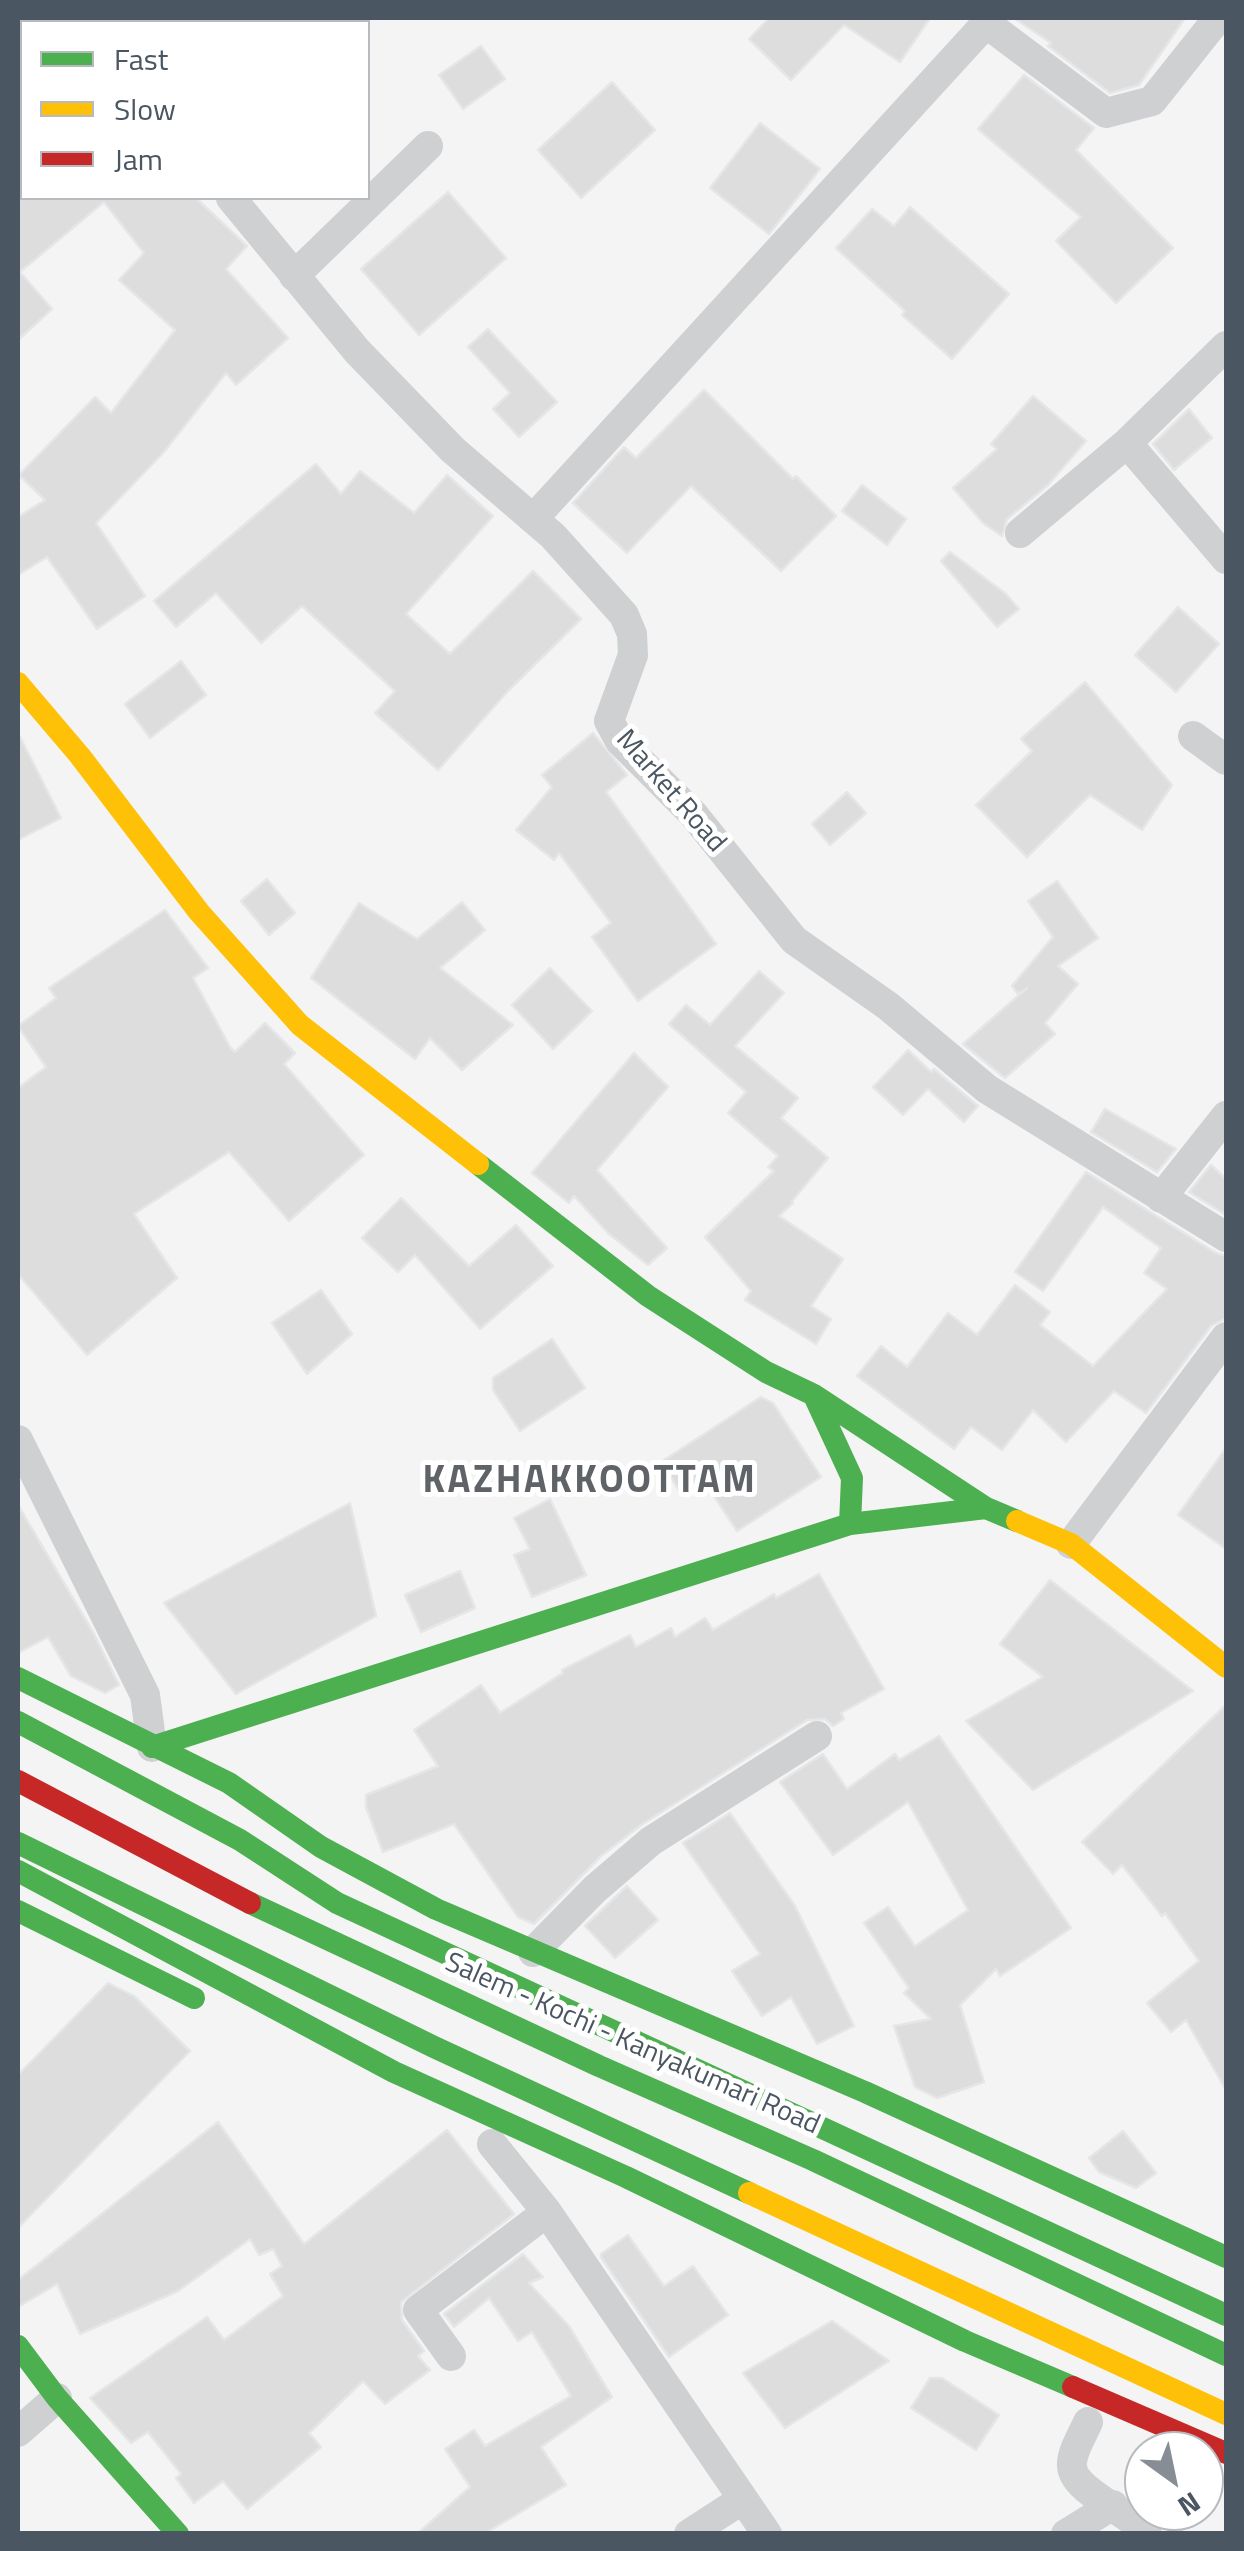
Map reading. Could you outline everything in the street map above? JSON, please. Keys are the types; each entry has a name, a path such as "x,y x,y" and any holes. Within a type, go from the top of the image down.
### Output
{"main road":[{"path":"18,683 80,756 199,912 300,1025 648,1296 766,1372 814,1395 986,1508 1071,1544 1226,1668"},
{"path":"814,1395 852,1478 850,1524"},
{"path":"152,1747 850,1524 986,1508"},
{"path":"18,1678 230,1783 322,1847 436,1909 864,2092 1226,2258"},
{"path":"18,1722 240,1840 337,1903 1226,2315"},
{"name":"Salem - Kochi - Kanyakumari Road","path":"18,1781 245,1900 599,2066 813,2160 1226,2356"},
{"path":"18,1842 434,2047 1226,2414"},
{"path":"18,1870 394,2072 626,2177 965,2341 1226,2454"},
{"path":"18,1911 222,2012"},
{"path":"484,2140 543,2167"},
{"path":"18,2346 57,2398 178,2534"},
{"path":"928,2348 981,2373"}],"street":[{"path":"532,518 989,21 1106,113 1152,101 1222,18"},
{"path":"294,276 428,146"},
{"name":"Market Road","path":"233,200 357,351 453,450 553,536 624,616 632,634 633,655 609,722 620,741 694,815 794,940 888,1006 987,1088 1226,1238"},
{"path":"1020,533 1127,443 1226,346"},
{"path":"1127,443 1226,559"},
{"path":"1193,736 1226,760"},
{"path":"1161,1198 1226,1116"},
{"path":"1071,1544 1226,1337"},
{"path":"18,1440 146,1695 152,1747"},
{"path":"533,1952 595,1889 651,1841 816,1736"},
{"path":"484,2140 547,2212 767,2534"},
{"path":"451,2356 418,2310 547,2212"},
{"path":"18,2432 57,2398"},
{"path":"1088,2421 1071,2462 1074,2474 1088,2492 1138,2522 1147,2534"},
{"path":"689,2534 743,2499"},
{"path":"1066,2534 1113,2505"}],"building":[{"path":"769,18 930,18 900,62 844,25 791,80 749,39"},
{"path":"1014,18 1185,18 1139,85 1110,93 1048,46 1051,43"},
{"path":"481,46 505,79 463,109 439,75"},
{"path":"1024,75 1094,128 1076,150 1173,248 1116,303 1056,241 1081,217 978,129"},
{"path":"612,82 655,130 581,198 538,150"},
{"path":"760,123 820,169 769,234 710,188"},
{"path":"448,192 506,258 419,335 361,269"},
{"path":"18,198 198,200 247,246 226,269 288,338 236,385 226,373 164,452 96,523 145,596 97,629 47,557 18,575 18,517 45,500 19,475 95,397 111,413 175,330 119,280 144,253 104,202 20,272 52,309 18,340"},
{"path":"910,207 1009,294 952,359 836,248 872,209 894,226"},
{"path":"488,329 557,402 519,437 493,409 510,393 468,347"},
{"path":"704,390 836,516 781,571 691,486 627,553 573,503 624,447 636,458"},
{"path":"1033,396 1086,441 1048,485 1007,519 1002,536 983,523 953,488 997,449 991,444"},
{"path":"1189,409 1212,438 1174,470 1153,444"},
{"path":"316,464 341,494 360,471 414,513 447,475 493,516 406,614 450,654 533,571 581,619 508,691 438,770 375,713 395,691 302,606 261,643 216,593 176,627 154,601"},
{"path":"862,485 906,519 887,545 842,511"},
{"path":"950,552 1006,594 1019,609 997,627 941,561"},
{"path":"1178,607 1219,644 1176,692 1135,655"},
{"path":"181,661 206,695 150,738 125,704"},
{"path":"1085,682 1172,785 1142,830 1090,795 1027,857 976,805 1032,751 1021,739"},
{"path":"18,733 61,818 18,840"},
{"path":"593,733 627,775 606,792 716,944 638,1001 592,937 611,923 559,853 554,860 516,830 552,787 542,775"},
{"path":"847,792 866,813 830,845 812,824"},
{"path":"267,879 295,913 269,935 241,901"},
{"path":"1057,881 1098,938 1058,966 1078,984 1045,1023 1055,1034 1005,1078 963,1044 1027,988 1018,994 1012,986 1053,937 1028,901"},
{"path":"462,902 485,930 440,968 513,1025 462,1070 430,1038 415,1059 311,978 359,903 417,939"},
{"path":"165,910 208,968 193,978 230,1047 235,1052 265,1023 295,1053 284,1064 364,1155 289,1221 229,1152 134,1214 177,1278 87,1355 18,1274 18,1088 46,1067 18,1026 56,998 49,988"},
{"path":"550,968 592,1011 553,1049 512,1005"},
{"path":"759,971 784,993 735,1046 798,1098 781,1118 828,1158 779,1216 843,1259 811,1306 831,1319 816,1344 745,1300 751,1291 705,1237 774,1171 768,1167 778,1156 728,1113 746,1092 669,1024 686,1005 710,1025"},
{"path":"908,1050 978,1106 964,1122 928,1089 903,1115 873,1087"},
{"path":"634,1053 668,1087 597,1170 667,1248 648,1265 608,1233 574,1196 569,1203 532,1173"},
{"path":"1105,1109 1176,1149 1157,1172 1091,1132"},
{"path":"1211,1165 1226,1179 1226,1215 1189,1192"},
{"path":"1086,1172 1226,1256 1226,1318 1211,1326 1146,1413 1114,1391 1066,1442 1033,1410 1002,1450 971,1427 954,1449 857,1376 881,1346 907,1367 948,1313 977,1335 1015,1285 1050,1312 1040,1325 1093,1366 1167,1289 1144,1273 1161,1248 1103,1207 1043,1291 1015,1272"},
{"path":"401,1198 469,1266 516,1225 553,1266 480,1329 415,1255 398,1272 362,1238"},
{"path":"321,1290 352,1334 307,1374 272,1323"},
{"path":"552,1339 585,1388 520,1431 493,1390 493,1378"},
{"path":"761,1397 773,1403 821,1477 737,1531 702,1478 680,1492 661,1462"},
{"path":"1226,1448 1226,1549 1178,1515"},
{"path":"550,1499 586,1575 532,1597 514,1555 530,1549 514,1518"},
{"path":"350,1503 376,1616 236,1694 164,1603"},
{"path":"18,1505 94,1634 119,1685 105,1693 71,1676 48,1637 18,1653"},
{"path":"460,1571 475,1608 421,1632 405,1595"},
{"path":"819,1574 884,1689 841,1713 844,1719 833,1726 825,1719 807,1720 641,1825 601,1856 534,1924 518,1917 454,1824 383,1852 366,1807 366,1795 438,1766 414,1730 481,1685 500,1713 563,1673 562,1670 630,1635 636,1647 671,1628 675,1637 705,1618 713,1630 774,1594 776,1598"},
{"path":"1050,1580 1193,1691 1033,1790 966,1721 1043,1677 1000,1644"},
{"path":"1226,1705 1226,2090 1186,2020 1171,2032 1147,2003 1199,1961 1165,1913 1162,1916 1122,1865 1113,1874 1082,1842"},
{"path":"939,1736 1071,1928 1000,1976 996,1969 960,2005 984,2082 937,2098 915,2087 894,2026 931,2019 904,1993 909,1988 864,1923 888,1907 915,1946 968,1910 908,1802 833,1855 780,1782 823,1754 847,1789 895,1754 899,1760"},
{"path":"730,1813 795,1906 854,2026 817,2044 791,1997 762,2016 732,1971 760,1954 683,1843"},
{"path":"627,1886 658,1920 615,1958 585,1926"},
{"path":"108,1983 134,1996 190,2051 18,2228 18,2075"},
{"path":"218,2122 304,2244 447,2130 514,2214 401,2302 402,2320 424,2351 418,2356 430,2370 385,2404 363,2381 309,2433 321,2447 247,2509 223,2481 194,2503 176,2478 181,2474 148,2432 131,2443 90,2398 207,2317 224,2340 283,2296 270,2274 282,2266 273,2249 259,2255 250,2239 178,2291 80,2334 57,2284 18,2307 18,2280"},
{"path":"1123,2131 1156,2173 1136,2188 1099,2172 1089,2158"},
{"path":"628,2235 664,2286 693,2266 728,2315 669,2357 601,2257"},
{"path":"523,2254 543,2277 529,2283 569,2326 612,2397 541,2447 566,2485 484,2534 417,2534 470,2487 445,2449 474,2430 485,2446 571,2396 532,2332 518,2341 489,2298 454,2327 444,2314"},
{"path":"832,2321 889,2361 785,2428 743,2373"},
{"path":"930,2378 942,2378 999,2415 976,2450 911,2408"}],"traffic: fast":[{"path":"478,1164 648,1296 766,1372 814,1395 986,1508 1017,1521"},
{"path":"815,1398 852,1478 850,1524"},
{"path":"152,1747 850,1524 986,1508"},
{"path":"18,1678 229,1783 321,1847 436,1909 865,2092 1226,2257"},
{"path":"18,1722 240,1840 337,1903 1226,2315"},
{"path":"18,1843 434,2047 749,2193"},
{"path":"18,1871 394,2072 626,2177 965,2341 1073,2387"},
{"path":"250,1903 599,2066 813,2160 1226,2355"},
{"path":"18,1911 194,1998"},
{"path":"18,2346 57,2398 178,2534"}],"traffic: slow":[{"path":"18,683 80,756 199,912 300,1025 478,1164"},
{"path":"1017,1521 1071,1544 1226,1667"},
{"path":"749,2193 1226,2414"}],"traffic: jam":[{"path":"18,1781 250,1903"},
{"path":"1073,2387 1226,2453"}],"district":[{"name":"KAZHAKKOOTTAM","path":"590,1483"}]}
